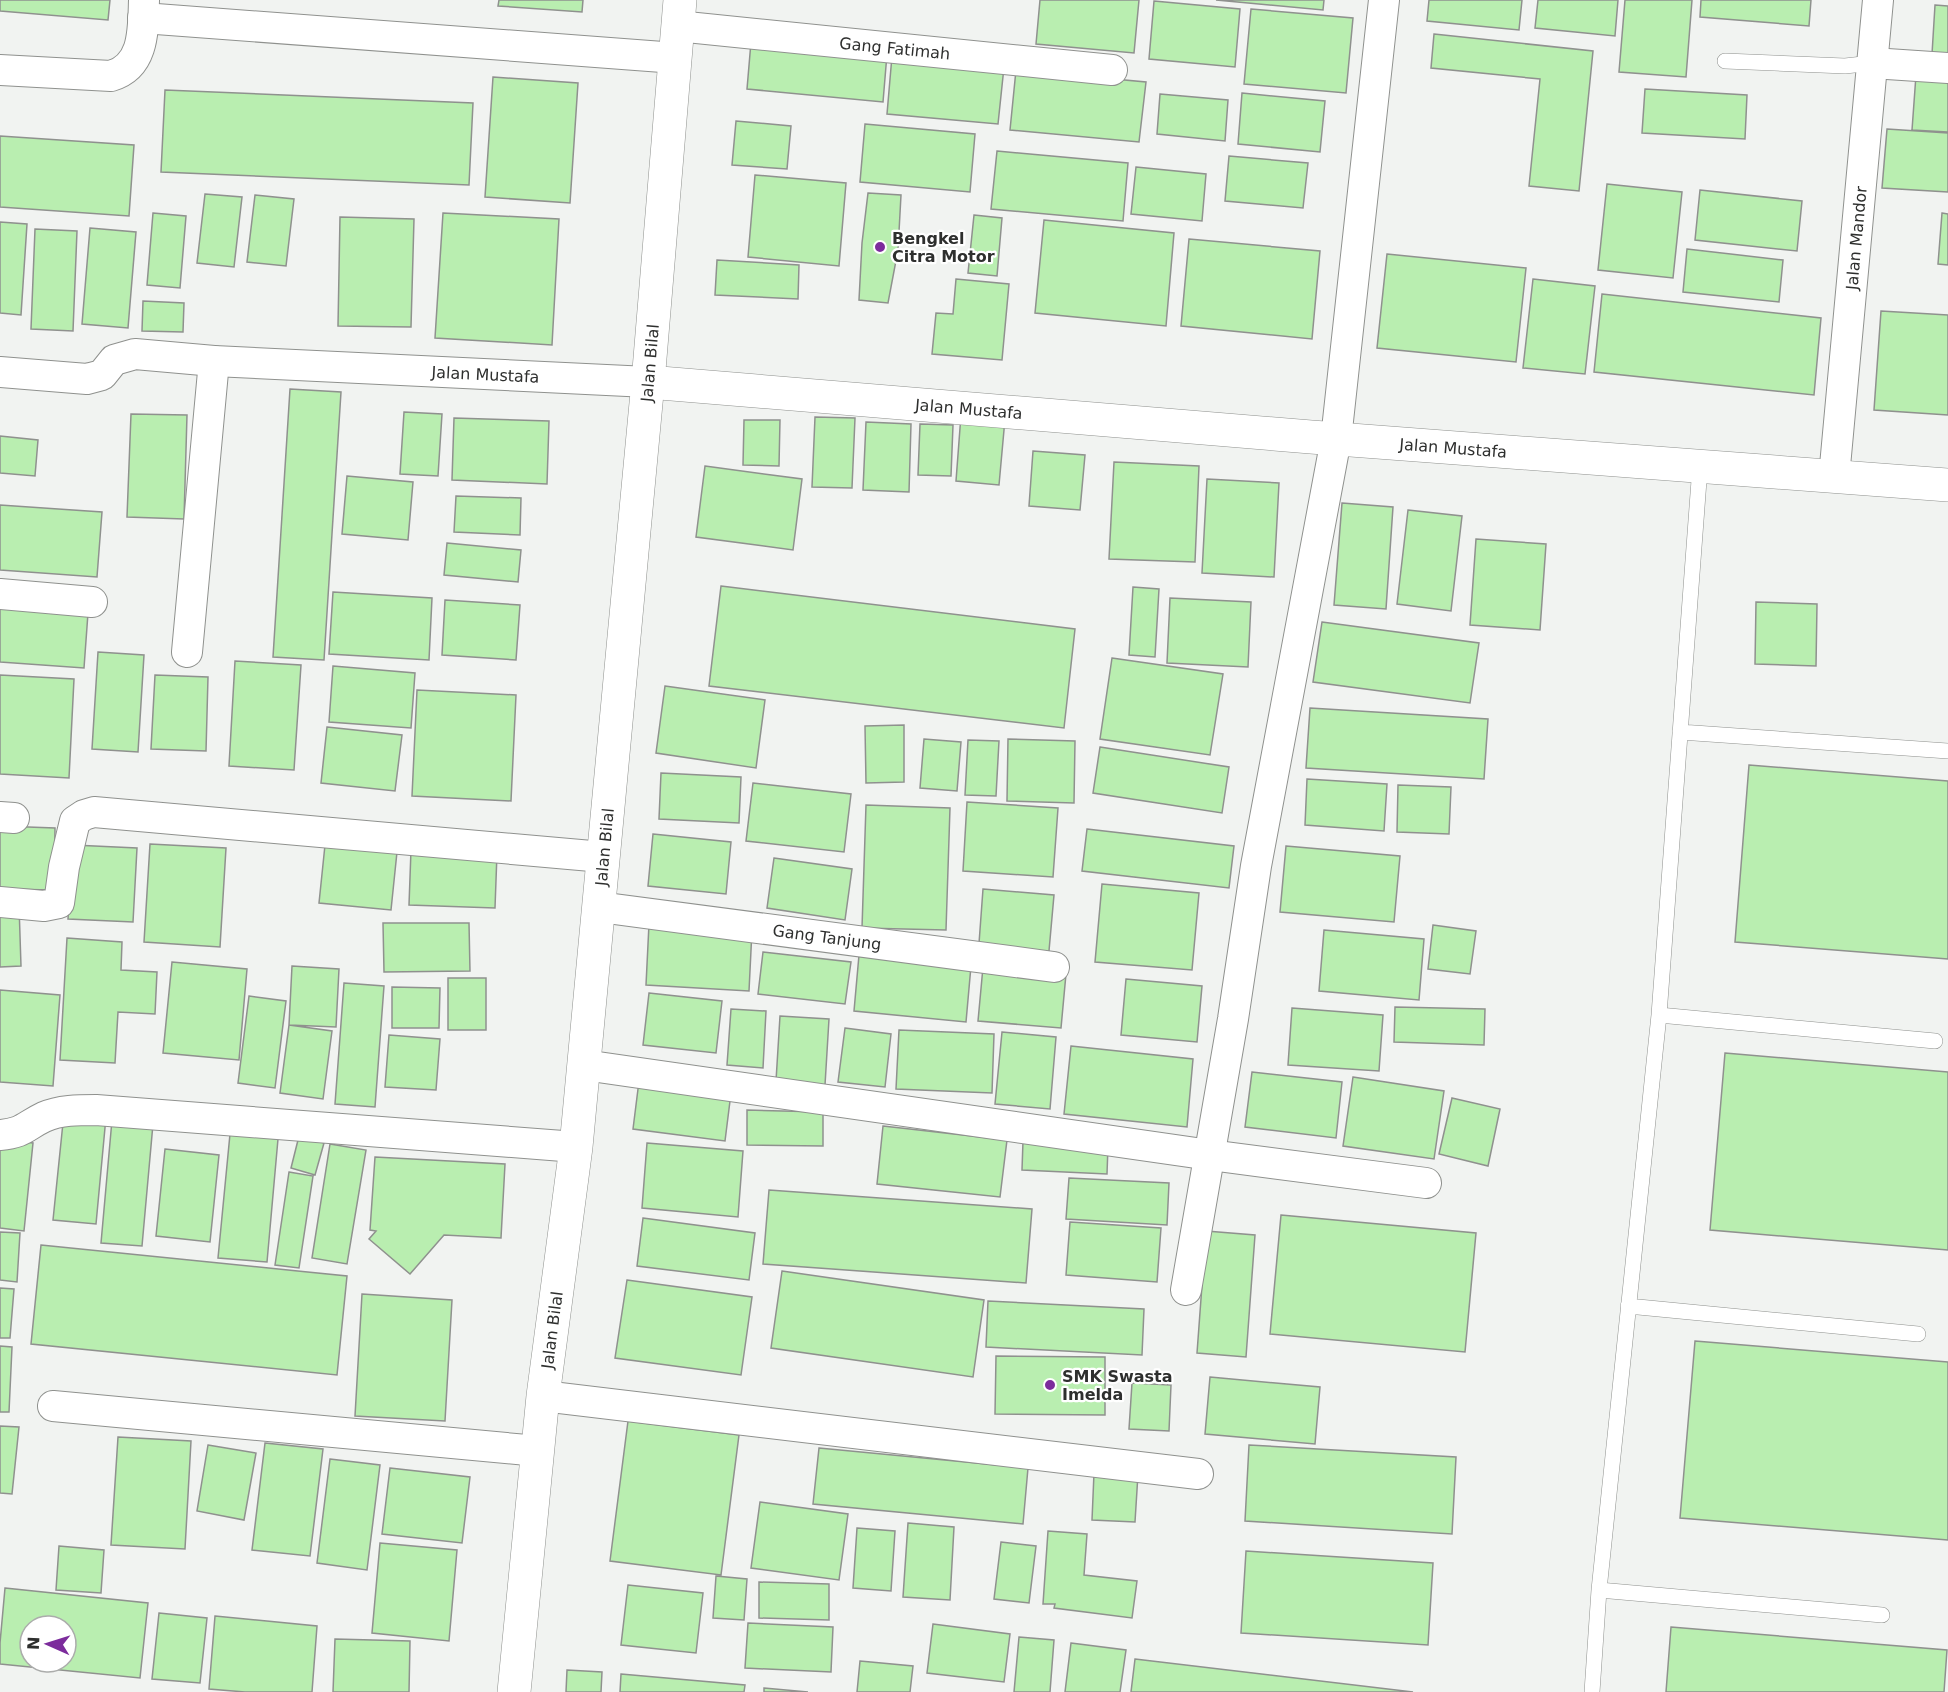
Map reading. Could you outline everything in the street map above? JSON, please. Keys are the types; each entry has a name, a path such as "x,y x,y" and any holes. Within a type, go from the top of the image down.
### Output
{"main road":[{"name":"Jalan Bilal","path":"514,1692 543,1396 576,1147 648,382 679,13"},
{"name":"Jalan Mustafa","path":"648,382 1336,439 1948,485"}],"street":[{"path":"1186,1290 1233,1019 1256,866 1336,439 1384,0"},
{"name":"Jalan Mandor","path":"1833,477 1878,0"},
{"path":"0,70 111,76 122,73 133,62 140,47 144,9 676,58"},
{"name":"Gang Fatimah","path":"679,13 1112,70"},
{"path":"1872,63 1948,68"},
{"name":"Jalan Mustafa","path":"0,372 87,379 102,375 114,360 135,354 214,361 648,382"},
{"path":"187,652 214,361"},
{"path":"0,594 92,602"},
{"path":"0,902 44,906 59,903 64,867 75,821 94,812 603,857"},
{"name":"Gang Tanjung","path":"599,907 1054,967"},
{"path":"584,1065 1210,1155 1426,1183"},
{"path":"0,1135 24,1130 43,1117 58,1113 96,1110 576,1147"},
{"path":"543,1396 1198,1474"},
{"path":"54,1406 538,1451"}],"lane":[{"path":"1725,61 1845,66 1872,63"},
{"path":"1592,1692 1599,1590 1659,1015 1700,467"},
{"path":"1680,732 1948,751"},
{"path":"1659,1015 1935,1041"},
{"path":"1628,1306 1918,1334"},
{"path":"1599,1590 1882,1615"}],"building":[{"path":"0,0 110,0 108,20 0,11"},
{"path":"499,0 583,0 582,12 498,6"},
{"path":"1040,0 1139,0 1134,53 1036,44"},
{"path":"1216,0 1324,0 1323,10"},
{"path":"1429,0 1522,0 1519,30 1427,21"},
{"path":"1538,0 1618,0 1615,36 1535,28"},
{"path":"1625,0 1692,0 1686,77 1619,72"},
{"path":"1701,0 1811,0 1809,26 1700,17"},
{"path":"1154,1 1240,9 1235,67 1149,59"},
{"path":"1935,5 1948,6 1948,55 1932,54"},
{"path":"1251,9 1353,18 1346,93 1244,84"},
{"path":"1434,34 1593,51 1579,191 1529,186 1540,79 1431,68"},
{"path":"751,42 887,54 883,102 747,89"},
{"path":"892,56 1004,67 998,124 887,114"},
{"path":"1016,70 1146,82 1139,142 1010,130"},
{"path":"1916,75 1948,77 1948,132 1912,130"},
{"path":"493,77 578,83 570,203 485,197"},
{"path":"1645,89 1747,95 1745,139 1642,133"},
{"path":"165,90 473,103 469,185 161,172"},
{"path":"1242,93 1325,101 1320,152 1238,144"},
{"path":"1160,94 1228,100 1225,141 1157,134"},
{"path":"736,121 791,126 787,169 732,165"},
{"path":"865,124 975,134 970,192 860,182"},
{"path":"1887,129 1948,133 1948,192 1882,188"},
{"path":"0,136 134,145 129,216 0,207"},
{"path":"997,151 1128,163 1123,221 991,209"},
{"path":"1229,156 1308,163 1303,208 1225,201"},
{"path":"1136,167 1206,174 1202,221 1131,214"},
{"path":"755,175 846,183 839,266 748,257"},
{"path":"1607,184 1682,192 1673,278 1598,270"},
{"path":"1700,190 1802,201 1797,251 1695,240"},
{"name":"Bengkel Citra Motor","path":"868,193 901,195 898,250 888,303 859,300"},
{"path":"205,194 242,197 234,267 197,263"},
{"path":"255,195 294,199 286,266 247,262"},
{"path":"153,213 186,216 180,288 147,285"},
{"path":"443,213 559,219 552,345 435,338"},
{"path":"1942,213 1948,214 1948,265 1938,264"},
{"path":"974,215 1002,218 997,276 968,273"},
{"path":"340,217 414,219 411,327 338,326"},
{"path":"1044,220 1174,233 1166,326 1035,313"},
{"path":"0,222 27,224 21,315 0,313"},
{"path":"90,228 136,232 128,328 82,324"},
{"path":"35,229 77,231 73,331 31,329"},
{"path":"1189,239 1320,251 1312,339 1181,326"},
{"path":"1687,249 1783,260 1779,302 1683,292"},
{"path":"1387,254 1526,268 1516,362 1377,348"},
{"path":"717,260 799,265 798,299 715,295"},
{"path":"956,279 1009,284 1002,360 932,354 936,313 953,314"},
{"path":"1533,279 1595,286 1585,374 1523,368"},
{"path":"1602,294 1821,318 1814,395 1594,372"},
{"path":"143,301 184,303 183,332 142,331"},
{"path":"1881,311 1948,315 1948,415 1874,410"},
{"path":"290,389 341,392 324,660 273,657"},
{"path":"404,412 442,414 438,476 400,474"},
{"path":"131,414 187,415 184,519 127,517"},
{"path":"961,415 1005,419 999,485 956,481"},
{"path":"815,417 855,418 852,488 812,487"},
{"path":"454,418 549,421 547,484 452,480"},
{"path":"744,420 780,420 779,466 743,465"},
{"path":"866,422 911,424 909,492 863,490"},
{"path":"920,424 953,425 951,476 918,475"},
{"path":"0,436 38,440 35,476 0,473"},
{"path":"1033,451 1085,455 1080,510 1029,506"},
{"path":"1114,462 1199,466 1195,562 1109,559"},
{"path":"705,466 802,479 793,550 696,537"},
{"path":"347,476 413,482 408,540 342,534"},
{"path":"1207,479 1279,483 1274,577 1202,573"},
{"path":"456,496 521,498 520,535 454,532"},
{"path":"1342,503 1393,507 1386,609 1334,605"},
{"path":"0,505 102,512 97,577 0,570"},
{"path":"1408,510 1462,516 1451,611 1397,604"},
{"path":"1476,539 1546,544 1540,630 1470,625"},
{"path":"447,543 521,550 518,582 444,575"},
{"path":"721,586 1075,629 1064,728 709,686"},
{"path":"1133,587 1159,589 1155,657 1129,655"},
{"path":"333,592 432,598 429,660 329,654"},
{"path":"1170,598 1251,602 1248,667 1167,663"},
{"path":"445,600 520,605 516,660 442,655"},
{"path":"1756,602 1817,604 1816,666 1755,664"},
{"path":"0,606 88,613 84,668 0,662"},
{"path":"1322,622 1479,643 1470,703 1313,682"},
{"path":"98,652 144,655 138,752 92,749"},
{"path":"1112,658 1223,674 1210,755 1100,739"},
{"path":"235,661 301,665 294,770 229,766"},
{"path":"333,666 415,673 411,728 329,722"},
{"path":"0,675 74,679 69,778 0,774"},
{"path":"155,675 208,677 206,751 151,749"},
{"path":"665,686 765,700 756,768 656,753"},
{"path":"417,690 516,695 511,801 412,796"},
{"path":"1310,708 1488,719 1484,779 1306,768"},
{"path":"904,725 904,782 866,783 865,726"},
{"path":"327,727 402,735 395,791 321,783"},
{"path":"924,739 961,742 957,791 920,788"},
{"path":"1008,739 1075,741 1074,803 1007,801"},
{"path":"968,740 999,741 996,796 965,795"},
{"path":"1100,747 1229,767 1222,813 1093,793"},
{"path":"1749,765 1948,781 1948,959 1735,942"},
{"path":"661,773 741,777 739,823 659,819"},
{"path":"1307,779 1387,784 1384,831 1305,825"},
{"path":"753,783 851,794 844,852 746,841"},
{"path":"1398,785 1451,787 1449,834 1397,832"},
{"path":"967,802 1058,808 1053,877 963,871"},
{"path":"866,805 950,808 946,930 862,928"},
{"path":"0,826 55,828 54,890 0,889"},
{"path":"1087,829 1234,846 1229,888 1082,871"},
{"path":"653,834 731,842 726,894 648,886"},
{"path":"150,844 226,848 220,947 144,942"},
{"path":"73,845 137,848 133,922 68,919"},
{"path":"325,845 397,852 391,910 319,903"},
{"path":"1286,846 1400,856 1394,922 1280,912"},
{"path":"411,850 497,853 495,908 409,905"},
{"path":"774,858 852,869 845,920 767,908"},
{"path":"1102,884 1199,893 1192,970 1095,962"},
{"path":"983,889 1054,895 1048,962 978,957"},
{"path":"19,905 21,966 0,967 0,906"},
{"path":"383,923 469,923 470,971 384,972"},
{"path":"649,924 752,930 749,991 646,985"},
{"path":"1433,925 1476,931 1470,974 1428,969"},
{"path":"1324,930 1424,939 1419,1000 1319,991"},
{"path":"67,938 122,942 121,970 157,972 155,1014 118,1012 115,1063 60,1060"},
{"path":"763,952 851,962 845,1004 758,994"},
{"path":"859,955 971,966 966,1022 854,1011"},
{"path":"172,962 247,969 239,1060 163,1053"},
{"path":"292,966 339,969 336,1027 289,1025"},
{"path":"983,967 1066,974 1061,1028 978,1021"},
{"path":"448,978 486,978 486,1030 448,1030"},
{"path":"1126,979 1202,986 1197,1042 1121,1035"},
{"path":"344,983 384,986 375,1107 335,1104"},
{"path":"392,987 440,988 439,1028 392,1028"},
{"path":"0,990 60,995 53,1086 0,1082"},
{"path":"649,993 722,1001 716,1053 643,1045"},
{"path":"249,996 286,1001 275,1088 238,1083"},
{"path":"1395,1007 1485,1009 1484,1045 1394,1042"},
{"path":"1292,1008 1383,1015 1379,1071 1288,1065"},
{"path":"731,1009 766,1011 763,1068 727,1065"},
{"path":"780,1016 829,1019 825,1085 776,1081"},
{"path":"289,1025 332,1031 323,1099 280,1093"},
{"path":"845,1028 891,1034 885,1087 838,1082"},
{"path":"899,1030 994,1034 992,1093 896,1089"},
{"path":"1002,1032 1056,1037 1050,1109 995,1104"},
{"path":"389,1035 440,1039 436,1090 385,1087"},
{"path":"1071,1046 1193,1059 1187,1127 1064,1114"},
{"path":"1725,1053 1948,1072 1948,1250 1710,1230"},
{"path":"1252,1072 1342,1082 1336,1138 1245,1127"},
{"path":"1353,1077 1444,1091 1434,1159 1343,1146"},
{"path":"639,1081 731,1093 725,1141 633,1129"},
{"path":"1452,1098 1500,1109 1488,1166 1439,1154"},
{"path":"747,1110 823,1112 823,1146 747,1145"},
{"path":"64,1113 106,1117 96,1224 53,1220"},
{"path":"112,1120 153,1124 142,1246 101,1243"},
{"path":"883,1126 1007,1140 1000,1197 877,1184"},
{"path":"230,1134 278,1139 267,1262 218,1258"},
{"path":"299,1136 324,1143 315,1175 291,1168"},
{"path":"0,1139 33,1143 24,1231 0,1228"},
{"path":"1023,1141 1108,1146 1107,1174 1022,1170"},
{"path":"647,1143 743,1151 738,1217 642,1208"},
{"path":"330,1144 366,1150 347,1264 312,1258"},
{"path":"165,1149 219,1155 210,1242 156,1236"},
{"path":"375,1157 505,1164 501,1238 444,1235 410,1274 369,1239 376,1231 370,1230"},
{"path":"289,1172 313,1176 299,1268 275,1265"},
{"path":"1069,1178 1169,1183 1167,1225 1066,1219"},
{"path":"769,1190 1032,1209 1026,1283 763,1264"},
{"path":"1281,1215 1476,1233 1465,1352 1270,1334"},
{"path":"643,1218 755,1233 749,1280 637,1266"},
{"path":"1070,1222 1161,1228 1157,1282 1066,1275"},
{"path":"1206,1231 1255,1235 1246,1357 1197,1353"},
{"path":"0,1232 20,1233 17,1282 0,1280"},
{"path":"41,1245 347,1276 337,1375 31,1344"},
{"path":"782,1271 984,1300 973,1377 771,1348"},
{"path":"627,1280 752,1297 741,1375 615,1358"},
{"path":"0,1288 14,1289 10,1338 0,1338"},
{"path":"362,1294 452,1300 445,1421 355,1416"},
{"path":"988,1301 1144,1309 1142,1355 986,1347"},
{"path":"1695,1341 1948,1362 1948,1540 1680,1518"},
{"path":"0,1346 12,1347 9,1412 0,1412"},
{"name":"SMK Swasta Imelda","path":"996,1356 1105,1357 1105,1415 995,1414"},
{"path":"1210,1377 1320,1387 1315,1444 1205,1434"},
{"path":"1132,1383 1171,1385 1169,1431 1129,1429"},
{"path":"628,1421 739,1435 721,1575 610,1561"},
{"path":"0,1426 19,1427 12,1494 0,1493"},
{"path":"118,1437 191,1441 185,1549 111,1545"},
{"path":"265,1443 323,1449 310,1556 252,1550"},
{"path":"208,1445 256,1453 244,1520 197,1511"},
{"path":"1249,1445 1456,1457 1452,1534 1245,1521"},
{"path":"819,1448 1028,1468 1023,1524 813,1504"},
{"path":"330,1459 380,1465 367,1570 317,1563"},
{"path":"390,1468 470,1477 462,1543 382,1534"},
{"path":"1094,1473 1138,1474 1135,1522 1092,1520"},
{"path":"760,1502 848,1514 839,1580 751,1568"},
{"path":"908,1523 954,1527 950,1600 903,1597"},
{"path":"857,1528 895,1531 891,1591 853,1588"},
{"path":"1048,1531 1087,1534 1084,1575 1137,1581 1132,1618 1054,1608 1055,1604 1043,1604"},
{"path":"1001,1542 1036,1546 1029,1603 994,1599"},
{"path":"380,1543 457,1550 449,1641 372,1633"},
{"path":"59,1546 104,1550 101,1593 56,1590"},
{"path":"1246,1551 1433,1563 1428,1645 1241,1633"},
{"path":"716,1576 747,1579 744,1620 713,1618"},
{"path":"759,1582 829,1584 829,1620 759,1618"},
{"path":"628,1585 703,1593 696,1653 621,1645"},
{"path":"5,1588 148,1603 140,1678 78,1672 78,1614 18,1614 18,1666 0,1664"},
{"path":"159,1613 207,1618 200,1683 152,1679"},
{"path":"215,1616 317,1626 312,1692 245,1692 209,1689"},
{"path":"748,1623 833,1627 831,1672 745,1668"},
{"path":"933,1624 1010,1634 1004,1682 927,1673"},
{"path":"1671,1627 1947,1650 1944,1692 1666,1692"},
{"path":"1019,1637 1054,1640 1050,1692 1014,1692"},
{"path":"335,1639 410,1641 409,1692 333,1692"},
{"path":"1071,1643 1126,1650 1120,1692 1065,1692"},
{"path":"1135,1659 1413,1692 1131,1692"},
{"path":"860,1661 913,1666 910,1692 857,1692"},
{"path":"567,1670 602,1672 601,1692 566,1692"},
{"path":"621,1674 745,1685 744,1692 620,1692"},
{"path":"764,1688 808,1692 764,1692"}],"place":[{"name":"Bengkel Citra Motor","path":"880,247"},
{"name":"SMK Swasta Imelda","path":"1050,1385"}]}
